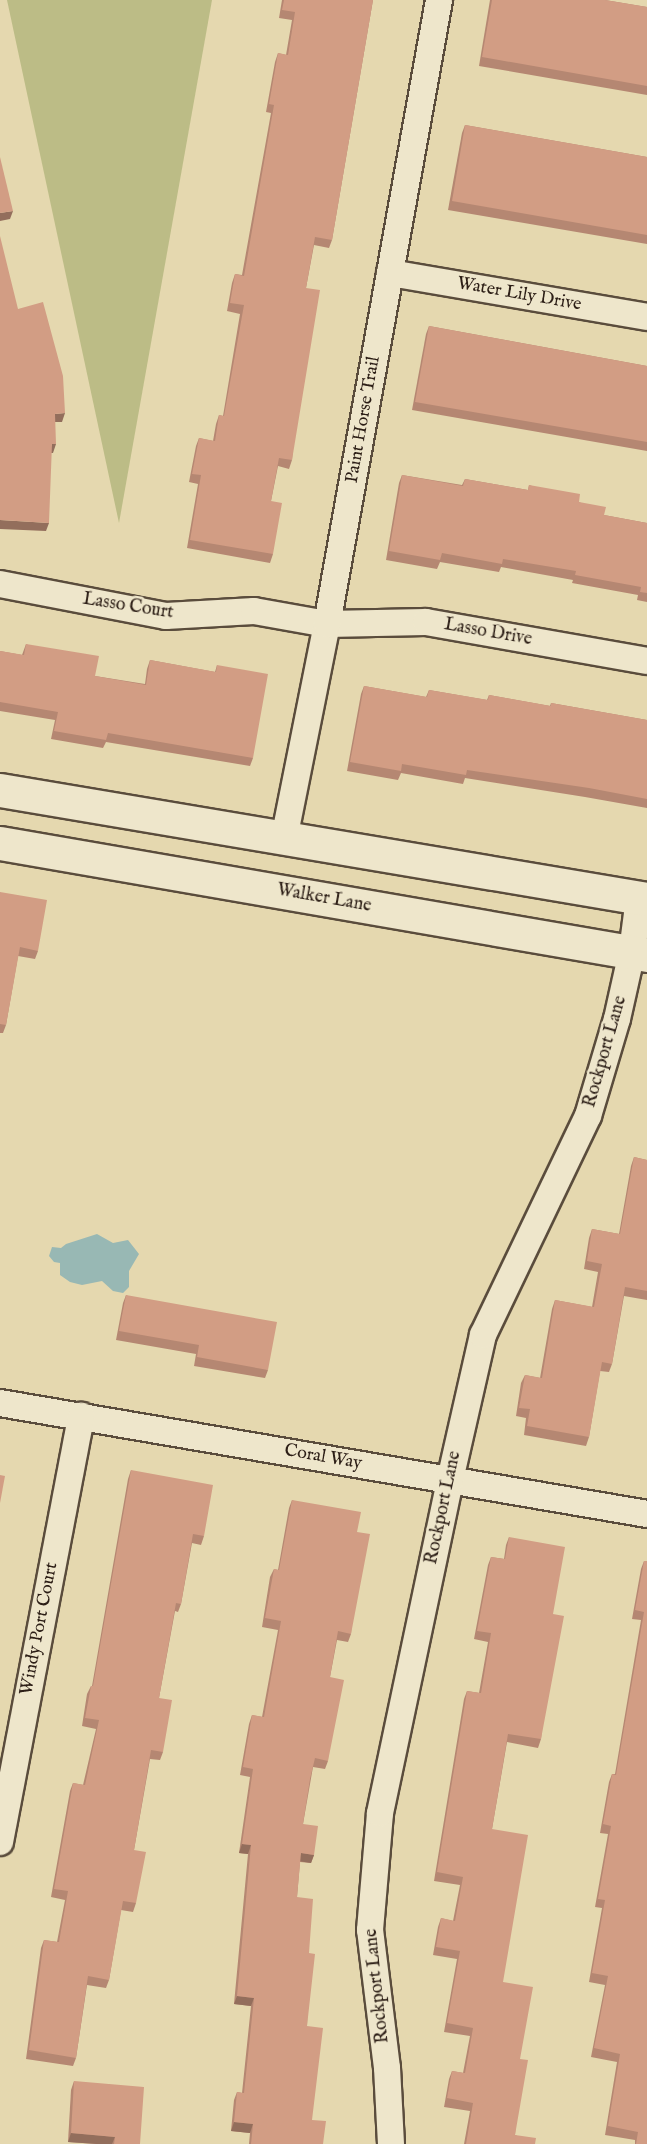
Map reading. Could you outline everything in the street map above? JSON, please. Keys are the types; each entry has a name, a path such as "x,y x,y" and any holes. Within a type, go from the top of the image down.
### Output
{"street":[{"name":"Paint Horse Trail","path":"284,839 327,624 439,0"},
{"name":"Water Lily Drive","path":"390,273 647,317"},
{"name":"Lasso Court","path":"0,584 166,616 254,611 327,624"},
{"name":"Lasso Drive","path":"327,624 426,622 647,662"},
{"path":"0,790 284,839 642,909"},
{"name":"Walker Lane","path":"0,843 640,953"},
{"name":"Rockport Lane","path":"391,2144 387,2068 370,1930 381,1813 450,1480 483,1335 588,1116 617,1019 640,953 642,909"},
{"name":"Coral Way","path":"0,1402 647,1514"},
{"name":"Windy Port Court","path":"0,1842 81,1416"}],"green space":[{"path":"7,0 212,0 119,523"}],"water":[{"path":"97,1234 113,1243 128,1240 139,1254 129,1271 129,1287 123,1293 113,1291 102,1281 82,1285 70,1282 60,1275 60,1263 54,1262 49,1256 52,1247 61,1248 66,1244"}],"building":[{"path":"284,0 373,0 332,240 315,237 306,288 320,290 292,460 279,458 271,501 282,503 273,554 190,540 201,475 192,474 199,438 215,441 219,415 224,416 244,305 230,303 235,274 244,276 274,105 269,104 278,53 288,55 295,12 282,10"},
{"path":"492,0 605,0 647,7 647,86 482,57"},
{"path":"465,125 647,157 647,235 452,201"},
{"path":"0,157 13,211 0,213"},
{"path":"0,236 18,309 43,302 63,376 65,413 55,414 56,444 52,444 49,523 0,520"},
{"path":"429,326 647,366 647,442 415,402"},
{"path":"402,475 463,486 465,479 528,490 529,485 580,494 579,502 606,507 604,515 647,523 647,593 640,592 641,587 575,575 576,571 503,559 502,564 442,553 440,560 389,551"},
{"path":"26,644 99,656 95,676 146,685 150,660 216,672 217,665 268,674 253,758 108,733 106,740 54,731 58,712 0,702 0,651 24,655"},
{"path":"364,686 427,697 429,690 488,700 489,695 647,720 647,799 467,770 466,775 402,764 401,771 350,762"},
{"path":"0,892 47,900 38,951 20,947 6,1025 0,1024"},
{"path":"634,1157 647,1160 647,1291 625,1287 612,1364 602,1362 589,1437 527,1426 530,1409 519,1408 525,1375 542,1378 555,1300 594,1307 602,1264 587,1261 592,1229 620,1234"},
{"path":"126,1295 277,1322 268,1370 197,1357 199,1345 119,1331"},
{"path":"131,1470 213,1485 204,1536 193,1534 181,1604 176,1603 159,1698 172,1700 163,1752 151,1750 134,1850 146,1852 136,1903 123,1901 109,1980 88,1976 76,2058 29,2050 44,1940 59,1942 68,1891 54,1889 73,1783 85,1785 99,1720 85,1718 91,1686 93,1686"},
{"path":"0,1475 5,1476 0,1503"},
{"path":"292,1500 361,1512 357,1532 370,1534 351,1634 338,1631 330,1677 344,1680 328,1761 315,1758 310,1779 303,1824 318,1826 314,1855 301,1853 297,1897 313,1899 309,1953 315,1954 307,2026 323,2028 312,2120 326,2121 323,2144 251,2144 253,2124 234,2122 237,2092 244,2093 254,1998 237,1996 251,1845 242,1844 253,1769 243,1767 252,1715 264,1717 281,1621 265,1618 274,1569 279,1570"},
{"path":"509,1537 565,1547 553,1614 564,1616 541,1739 508,1734 492,1829 528,1835 503,1982 533,1987 520,2059 528,2060 515,2135 536,2138 535,2144 466,2144 473,2103 447,2098 452,2071 465,2073 473,2028 447,2023 460,1951 436,1947 441,1918 455,1921 463,1877 437,1872 467,1691 481,1693 491,1633 477,1631 491,1557 505,1559"},
{"path":"644,1561 647,1561 647,2144 636,2144 638,2132 608,2126 620,2054 594,2048 608,1976 592,1973 605,1900 598,1899 611,1826 603,1824 612,1774 616,1775 644,1612 635,1610"},
{"path":"74,2081 144,2087 140,2144 114,2144 115,2137 71,2133"}]}
